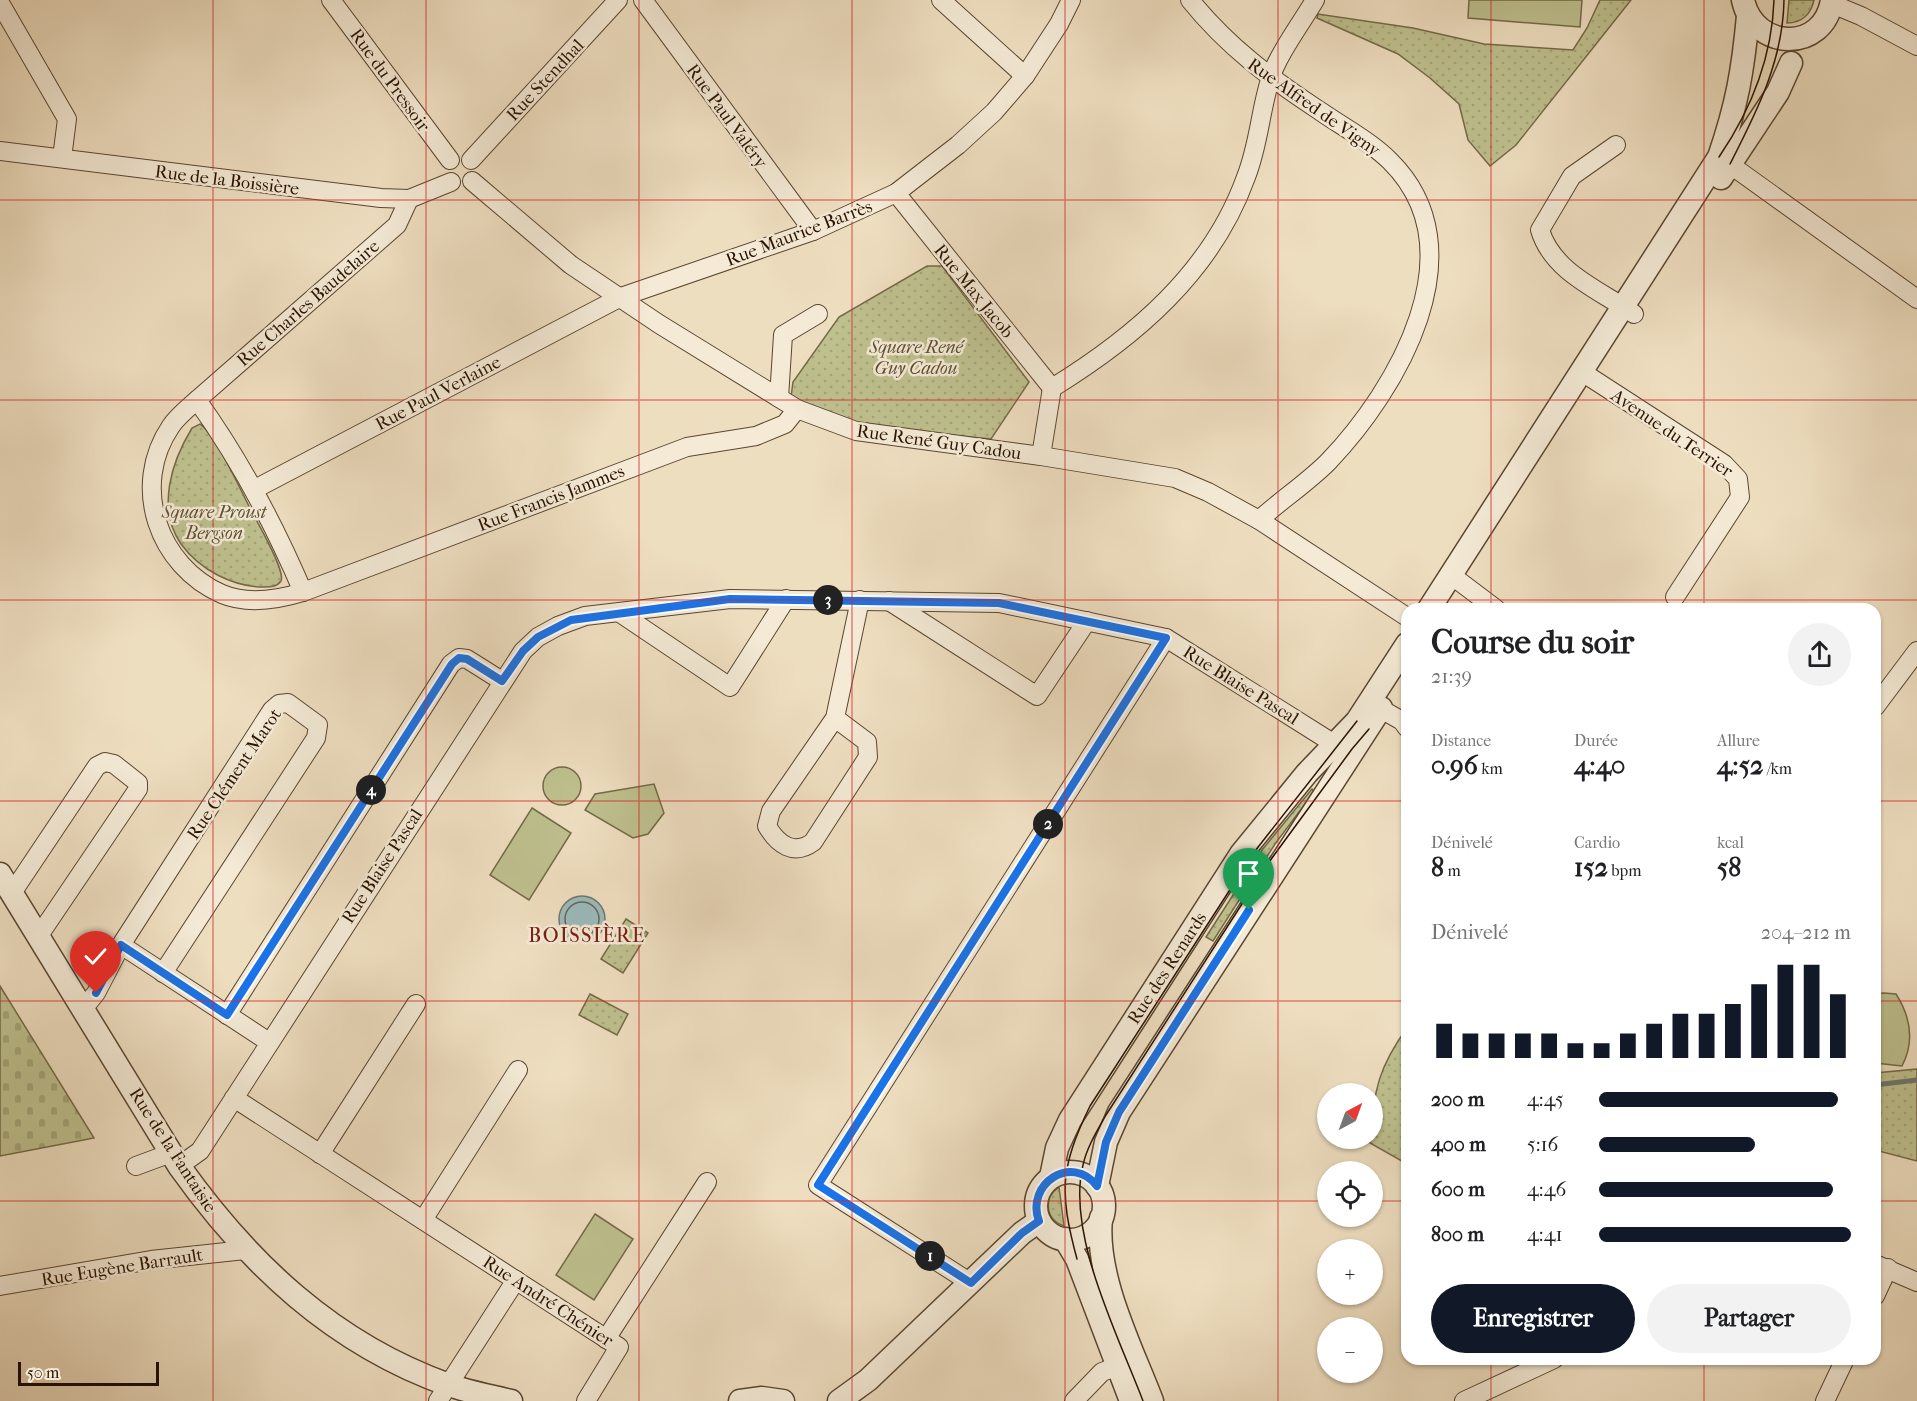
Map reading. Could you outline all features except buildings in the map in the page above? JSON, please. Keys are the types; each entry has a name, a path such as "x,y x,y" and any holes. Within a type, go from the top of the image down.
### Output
{"street":[{"name":"Rue du Pressoir","path":"331,0 450,160"},
{"name":"Rue Stendhal","path":"471,160 618,0"},
{"name":"Rue Paul Valéry","path":"643,0 813,231"},
{"path":"941,0 1025,76"},
{"name":"Rue Maurice Barrès","path":"621,297 813,231 896,193 994,112 1025,76 1059,24 1071,0"},
{"name":"Rue Alfred de Vigny","path":"1190,0 1211,26 1270,78 1391,161 1410,188 1425,217 1428,247 1427,278 1419,322 1402,363 1369,415 1327,463 1258,520"},
{"path":"1041,456 1052,388 1097,361 1146,322 1179,288 1208,251 1246,179 1259,138 1270,78 1315,0"},
{"path":"1745,8 1757,28 1771,36 1798,38 1820,26 1832,2 1917,46"},
{"path":"0,3 67,119 62,158"},
{"path":"1724,160 1747,49 1745,8"},
{"path":"1434,603 1456,579 1724,160 1778,92 1791,63 1798,38"},
{"path":"1616,145 1572,176 1540,230 1543,240 1565,270 1629,310"},
{"name":"Rue de la Boissière","path":"0,151 358,195 410,199 451,182"},
{"path":"464,156 471,160 475,173 472,181 458,184 451,182 446,167 450,160 464,156"},
{"path":"1724,160 1917,299"},
{"name":"Rue René Guy Cadou","path":"472,181 571,265 797,409 856,431 1041,456 1175,478 1208,492 1258,520 1401,613"},
{"name":"Rue Max Jacob","path":"896,193 1052,388"},
{"name":"Rue Charles Baudelaire","path":"303,592 274,600 246,599 224,595 186,571 173,556 157,527 150,489 155,461 171,426 197,400 397,225 410,199"},
{"name":"Rue Paul Verlaine","path":"255,489 621,297"},
{"path":"779,398 783,335 818,314"},
{"name":"Avenue du Terrier","path":"1587,375 1724,464 1738,479 1740,497 1676,597"},
{"path":"197,400 226,440 255,489 303,592"},
{"name":"Rue Francis Jammes","path":"303,592 687,447 756,435 785,424 797,409"},
{"path":"1447,603 1456,579"},
{"path":"1456,579 1488,603"},
{"name":"Rue Blaise Pascal","path":"136,1166 175,1159 200,1151 502,681 523,651 538,637 571,620 730,599 999,603 1166,638 1346,746"},
{"path":"620,613 730,687 786,599"},
{"path":"835,718 867,742 868,757 813,842 803,849 791,849 774,838 767,826 771,811 835,718 860,600"},
{"path":"889,601 1037,696 1087,621"},
{"path":"971,1283 818,1185 1166,638"},
{"path":"1881,699 1917,651"},
{"path":"1363,725 1401,655"},
{"path":"227,1015 452,664 459,658 467,659 502,681"},
{"path":"1363,725 1381,709 1401,677"},
{"name":"Rue Clément Marot","path":"83,1009 96,993 121,945 272,710 279,704 288,703 313,719 318,725 316,738 163,973"},
{"path":"1381,709 1401,721"},
{"name":"Rue des Renards","path":"1051,1177 1057,1148 1070,1120 1241,854 1271,815 1346,746 1363,725"},
{"name":"Rue des Renards","path":"1097,1186 1106,1142 1119,1112 1276,867 1346,746"},
{"path":"12,893 98,766 105,762 114,764 138,783 138,789 39,937"},
{"name":"Rue de la Fantaisie","path":"0,874 175,1159 211,1211 245,1250 288,1292 336,1328 392,1358 443,1393 511,1401"},
{"path":"121,945 269,1042"},
{"path":"320,1154 416,1004"},
{"path":"423,1220 518,1070"},
{"name":"Rue André Chénier","path":"234,1098 619,1347 586,1401"},
{"path":"1101,1218 1089,1234 1077,1239 1065,1239 1048,1232 1039,1221 1036,1198 1042,1186 1051,1177 1064,1172 1078,1173 1097,1186 1103,1202 1099,1239 1107,1275 1152,1401"},
{"path":"606,1339 707,1182"},
{"path":"839,1401 868,1380 1022,1233 1039,1221"},
{"path":"1065,1239 1077,1259 1131,1401"},
{"name":"Rue Eugène Barrault","path":"0,1286 151,1260 245,1250"},
{"path":"1882,1266 1917,1282"},
{"path":"443,1393 516,1280"},
{"path":"1464,1401 1541,1365"},
{"path":"1825,1401 1842,1365"},
{"path":"1074,1401 1102,1372 1118,1366"},
{"path":"740,1401 762,1398 783,1401"}],"green space":[{"path":"1469,0 1582,0 1580,27 1468,18"},
{"path":"1600,0 1631,0 1516,145 1490,166 1468,140 1459,104 1430,78 1398,54 1317,18 1318,14 1413,28 1484,44 1573,50 1587,28"},
{"path":"1789,0 1814,0 1811,10 1805,17 1787,23"},
{"name":"Square René Guy Cadou","path":"927,266 942,266 1029,382 991,439 836,424 791,397 793,382 839,317"},
{"name":"Square Proust Bergson","path":"200,424 220,451 270,546 281,576 281,581 275,586 241,584 207,569 181,544 173,530 168,500 173,470 192,428"},
{"path":"562,767 575,773 581,786 575,799 562,805 549,799 543,786 549,773"},
{"path":"654,784 664,813 648,834 633,838 585,810 595,794"},
{"path":"1312,789 1314,792 1275,844 1213,941 1206,937 1262,850"},
{"path":"532,808 571,833 529,900 490,875"},
{"path":"626,919 648,933 623,973 601,959"},
{"path":"0,986 94,1138 0,1156"},
{"path":"1881,993 1896,994 1905,1011 1910,1038 1902,1066 1881,1064"},
{"path":"590,994 628,1014 617,1035 579,1015"},
{"path":"1401,1037 1401,1161 1381,1149 1383,1149 1383,1083 1378,1083 1390,1054"},
{"path":"1917,1069 1917,1161 1881,1152 1881,1072"},
{"path":"1059,1187 1064,1226 1053,1218 1048,1208 1050,1197"},
{"path":"595,1214 633,1239 594,1300 556,1275"}],"water":[{"path":"582,896 598,903 605,919 598,935 582,942 566,935 559,919 566,903"}],"waterway":[{"path":"1881,1084 1917,1080"}],"tram line":[{"path":"1719,157 1741,121 1758,83 1769,42 1774,0"},
{"path":"1730,164 1759,105 1774,65 1784,0"},
{"path":"1077,1259 1067,1216 1066,1181 1073,1147 1090,1106 1255,851 1357,721"},
{"path":"1143,1401 1097,1284 1088,1253 1082,1222 1080,1192 1085,1158 1106,1115 1269,862 1369,729"}],"district":[{"name":"BOISSIÈRE","path":"587,935"}],"route":[{"path":"96,993 121,945 227,1015 452,664 459,658 467,659 502,681 523,651 538,637 571,620 585,616 730,599 999,603 1166,638 818,1185 971,1283 1022,1233 1039,1221 1036,1198 1042,1186 1051,1177 1064,1172 1074,1172 1087,1177 1097,1186 1099,1167 1106,1142 1119,1112 1249,910"}]}
